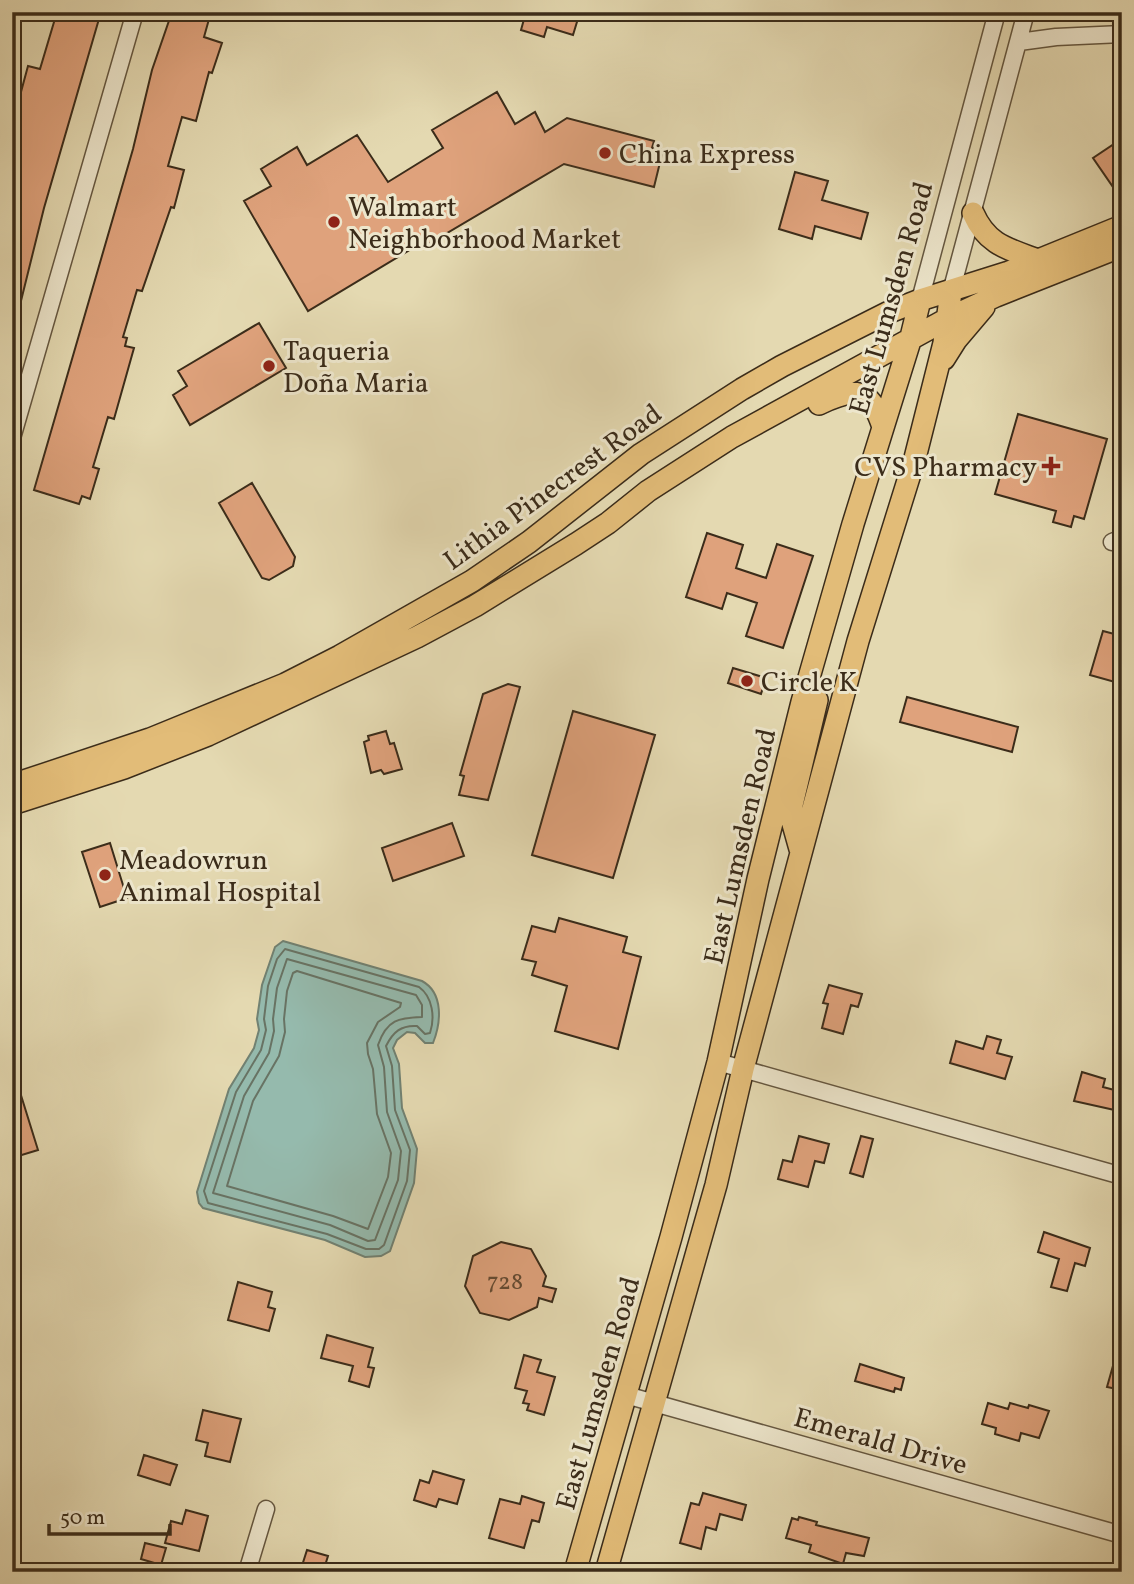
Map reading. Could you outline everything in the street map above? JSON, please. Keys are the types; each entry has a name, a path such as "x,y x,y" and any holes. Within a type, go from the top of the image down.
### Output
{"main road":[{"path":"973,213 996,244 1038,260"},
{"name":"Lithia Pinecrest Road","path":"12,785 150,739 285,684 413,616 472,581 529,542 641,454 741,389 887,313 1038,260 1122,226"},
{"name":"Lithia Pinecrest Road","path":"12,804 124,768 232,726 447,621 587,537 648,491 732,438 947,320 996,296 1122,246"},
{"name":"East Lumsden Road","path":"606,1572 716,1185 743,1069 858,641 915,458 937,370 951,292"},
{"path":"937,370 968,324 996,296"},
{"name":"East Lumsden Road","path":"575,1572 718,1062 758,879 807,682 920,300"},
{"path":"732,438 741,444 750,444 816,405 853,391 870,400 883,427"},
{"path":"800,851 791,817 792,804 818,689 816,685 807,682"},
{"path":"124,768 126,756 131,750 150,739"}],"street":[{"path":"12,438 135,12"},
{"name":"East Lumsden Road","path":"920,300 997,12"},
{"name":"East Lumsden Road","path":"951,292 1026,12"},
{"path":"1019,42 1056,37 1122,34"},
{"path":"718,1062 1122,1176"},
{"name":"Emerald Drive","path":"626,1395 1122,1535"},
{"path":"247,1572 266,1509"}],"water":[{"path":"283,941 422,981 429,986 437,1001 439,1018 433,1043 425,1043 415,1033 407,1032 397,1040 393,1048 399,1064 402,1108 417,1149 414,1183 390,1251 381,1256 365,1257 325,1240 203,1208 199,1203 197,1192 229,1089 254,1048 259,1030 257,1019 262,985 275,947"}],"building":[{"path":"57,12 101,12 44,208 17,317 12,317 12,134 28,66 40,69"},
{"path":"172,12 211,12 204,37 222,43 212,73 209,72 196,121 182,117 168,166 184,170 174,208 171,207 142,291 137,290 123,337 127,338 125,346 134,348 114,419 108,417 93,467 99,469 90,499 82,496 79,504 34,490 133,149 152,70"},
{"path":"526,12 580,12 573,35 547,27 544,37 521,30"},
{"path":"497,92 515,124 535,112 545,132 567,118 654,141 652,148 663,150 654,187 564,164 425,246 423,242 308,311 244,201 271,186 261,169 297,147 307,165 357,135 388,182 443,148 432,130"},
{"path":"1117,142 1122,150 1122,181 1113,187 1093,158"},
{"path":"795,172 828,181 822,200 868,213 861,239 815,226 812,239 779,229"},
{"path":"259,323 286,368 190,425 173,395 187,386 178,371"},
{"name":"CVS Pharmacy","path":"1018,414 1107,439 1084,519 1074,516 1071,527 1053,522 1056,511 995,494"},
{"path":"252,483 295,557 293,566 269,580 262,578 219,503"},
{"path":"707,533 743,545 736,568 766,578 777,544 813,556 783,648 746,636 757,603 727,593 722,609 686,597"},
{"path":"1103,631 1122,636 1122,684 1090,675"},
{"name":"Circle K","path":"733,668 766,678 761,694 728,683"},
{"path":"508,684 520,687 488,800 459,795 464,776 460,775 483,694"},
{"path":"907,697 1018,727 1012,752 900,722"},
{"path":"573,711 655,735 613,878 532,855"},
{"path":"386,731 390,744 394,743 402,769 384,774 381,770 371,773 364,742 369,740 368,736"},
{"path":"452,823 464,856 393,881 382,848"},
{"name":"Meadowrun Animal Hospital","path":"110,843 127,898 100,907 82,852"},
{"path":"559,918 627,937 623,952 641,957 618,1049 555,1031 567,986 532,975 536,962 522,959 532,926 555,932"},
{"path":"829,985 862,994 858,1007 851,1005 843,1034 822,1028 828,1004 823,1003"},
{"path":"987,1036 1001,1040 997,1053 1012,1057 1005,1079 950,1063 956,1041 983,1049"},
{"path":"1082,1072 1105,1079 1103,1087 1122,1092 1119,1111 1074,1101"},
{"path":"12,1076 15,1076 38,1150 12,1158"},
{"path":"799,1136 829,1144 824,1163 815,1161 808,1187 778,1179 783,1160 792,1162"},
{"path":"861,1136 873,1139 863,1177 850,1173"},
{"path":"1044,1232 1090,1248 1085,1266 1075,1263 1067,1291 1051,1287 1059,1259 1038,1252"},
{"path":"501,1242 531,1249 546,1276 543,1286 556,1289 552,1302 539,1298 537,1307 509,1320 480,1313 465,1286 473,1256"},
{"path":"238,1282 272,1292 268,1307 275,1309 269,1331 228,1320"},
{"path":"327,1335 373,1348 368,1367 374,1368 369,1387 349,1381 353,1366 321,1358"},
{"path":"1118,1348 1122,1348 1122,1390 1107,1387"},
{"path":"524,1355 541,1360 537,1372 555,1377 544,1415 527,1410 529,1404 523,1403 527,1391 515,1388"},
{"path":"860,1364 904,1378 901,1390 895,1388 894,1392 855,1381"},
{"path":"988,1403 1008,1409 1010,1403 1028,1408 1029,1405 1049,1411 1039,1438 1021,1433 1019,1441 995,1434 996,1428 982,1424"},
{"path":"203,1410 241,1419 230,1462 205,1456 208,1443 196,1440"},
{"path":"144,1455 177,1465 170,1485 138,1475"},
{"path":"433,1471 464,1480 457,1504 439,1499 436,1507 414,1500 420,1480 429,1483"},
{"path":"703,1493 746,1505 742,1520 720,1514 716,1530 706,1527 701,1549 680,1543 691,1503 699,1505"},
{"path":"522,1496 544,1503 539,1522 532,1520 524,1548 489,1538 500,1499 520,1504"},
{"path":"186,1510 208,1516 199,1551 165,1543 171,1521 182,1524"},
{"path":"799,1517 817,1522 816,1525 869,1538 864,1556 846,1553 843,1564 809,1552 811,1545 786,1538 792,1518 798,1520"},
{"path":"145,1543 166,1548 161,1565 141,1559"},
{"path":"307,1550 328,1556 323,1572 300,1572"}],"place":[{"name":"China Express","path":"605,153"},
{"name":"Walmart Neighborhood Market","path":"334,222"},
{"name":"Taqueria Doña Maria","path":"269,366"},
{"name":"CVS Pharmacy","path":"1051,466"},
{"name":"Circle K","path":"747,681"},
{"name":"Meadowrun Animal Hospital","path":"105,875"}]}
